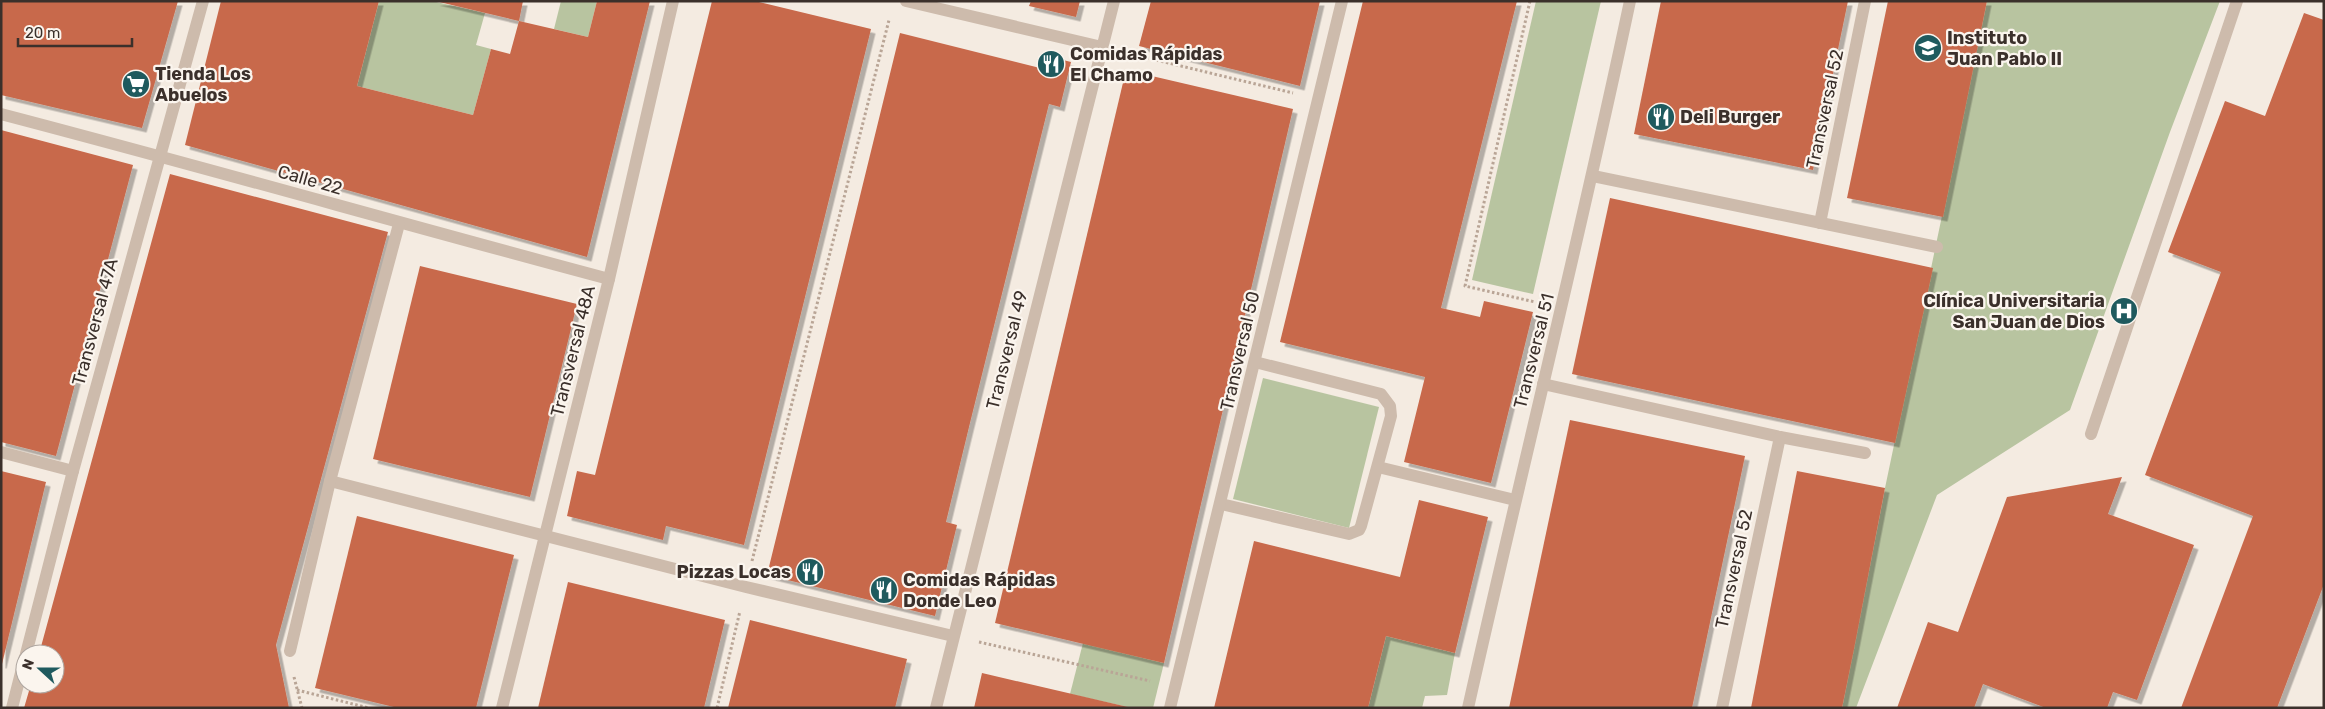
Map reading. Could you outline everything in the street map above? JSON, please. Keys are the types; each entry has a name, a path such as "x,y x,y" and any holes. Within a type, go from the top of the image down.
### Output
{"street":[{"name":"Transversal 47A","path":"28,644 73,471 203,1"},
{"name":"Transversal 48A","path":"502,708 609,279 673,1"},
{"path":"906,1 1102,47"},
{"name":"Transversal 49","path":"936,708 1114,1"},
{"name":"Transversal 50","path":"1170,708 1342,1"},
{"name":"Transversal 51","path":"1468,708 1514,500 1544,384 1593,176 1630,1"},
{"name":"Transversal 52","path":"1820,223 1865,1"},
{"path":"2091,434 2237,1"},
{"name":"Calle 22","path":"1,114 159,155 399,224 609,279"},
{"path":"1593,176 1937,247"},
{"path":"290,651 330,481 399,224"},
{"path":"1221,504 1349,534 1359,530 1391,416 1387,398 1382,394 1255,362"},
{"path":"1544,384 1780,438 1866,454"},
{"name":"Transversal 52","path":"1722,708 1780,438"},
{"path":"1,452 73,471"},
{"path":"1378,467 1514,500"},
{"path":"330,481 746,587 953,636"},
{"name":"Transversal 47A","path":"12,708 16,694"}],"path":[{"path":"1530,1 1465,286 1562,308"},
{"path":"717,708 892,11"},
{"path":"1102,47 1318,99"},
{"path":"953,636 1175,687"},
{"path":"302,708 297,690 369,708"}],"green space":[{"path":"379,1 432,1 485,13 476,45 491,49 473,115 357,86"},
{"path":"561,1 597,1 588,37 554,29"},
{"path":"1536,1 1601,1 1533,294 1472,280"},
{"path":"1987,1 2220,1 2170,132 2070,410 1937,495 1856,708 1842,708 1885,488"},
{"path":"1263,378 1379,407 1349,528 1233,499"},
{"path":"1386,636 1455,653 1447,695 1425,696 1422,708 1368,708"},
{"path":"1083,643 1164,663 1153,708 1132,708 1070,694"}],"building":[{"path":"1,1 178,1 142,128 1,95"},
{"path":"221,1 379,1 357,86 473,115 491,49 510,54 519,21 588,37 597,1 650,1 587,257 185,145"},
{"path":"435,1 523,1 519,21"},
{"path":"712,1 755,1 871,29 744,545 666,526 663,540 567,516 577,471 595,475"},
{"path":"1031,1 1080,1 1076,17 1029,6"},
{"path":"1151,1 1320,1 1300,86 1139,46"},
{"path":"1363,1 1517,1 1441,308 1480,317 1484,301 1533,312 1491,483 1404,462 1425,377 1280,342"},
{"path":"1661,1 1848,1 1813,170 1634,134"},
{"path":"1888,1 1987,1 1943,217 1847,198"},
{"path":"2304,13 2324,20 2324,584 2277,708 2181,708 2253,516 2145,475 2221,272 2168,252 2225,101 2265,116"},
{"path":"900,33 1040,68 1043,55 1071,62 1060,107 1049,104 969,427 946,522 957,525 935,616 767,575"},
{"path":"1126,70 1293,109 1164,663 995,623"},
{"path":"1,130 133,165 56,456 1,442"},
{"path":"170,174 388,232 276,645 289,708 24,708 28,694 65,694 65,644 42,644"},
{"path":"1610,198 1933,268 1895,443 1572,374"},
{"path":"420,266 577,304 530,497 373,459"},
{"path":"1570,420 1745,456 1692,708 1509,708"},
{"path":"1,471 46,482 2,664 1,664"},
{"path":"1797,471 1885,488 1854,649 1842,708 1751,708"},
{"path":"2122,477 2108,514 2194,545 2137,700 2113,692 2107,708 2046,708 1983,684 1974,708 1897,708 1928,622 1958,632 2007,497"},
{"path":"1419,500 1488,517 1455,653 1386,636 1368,708 1214,708 1254,541 1400,577"},
{"path":"357,516 514,555 476,708 398,708 315,688"},
{"path":"568,582 725,620 704,708 538,708"},
{"path":"750,620 907,659 895,708 728,708"},
{"path":"982,673 1128,707 1128,708 974,708"}],"place":[{"name":"Instituto Juan Pablo II","path":"1928,48"},
{"name":"Comidas Rápidas El Chamo","path":"1051,64"},
{"name":"Tienda Los Abuelos","path":"136,84"},
{"name":"Deli Burger","path":"1661,117"},
{"name":"Clínica Universitaria San Juan de Dios","path":"2124,311"},
{"name":"Pizzas Locas","path":"810,572"},
{"name":"Comidas Rápidas Donde Leo","path":"884,590"}]}
